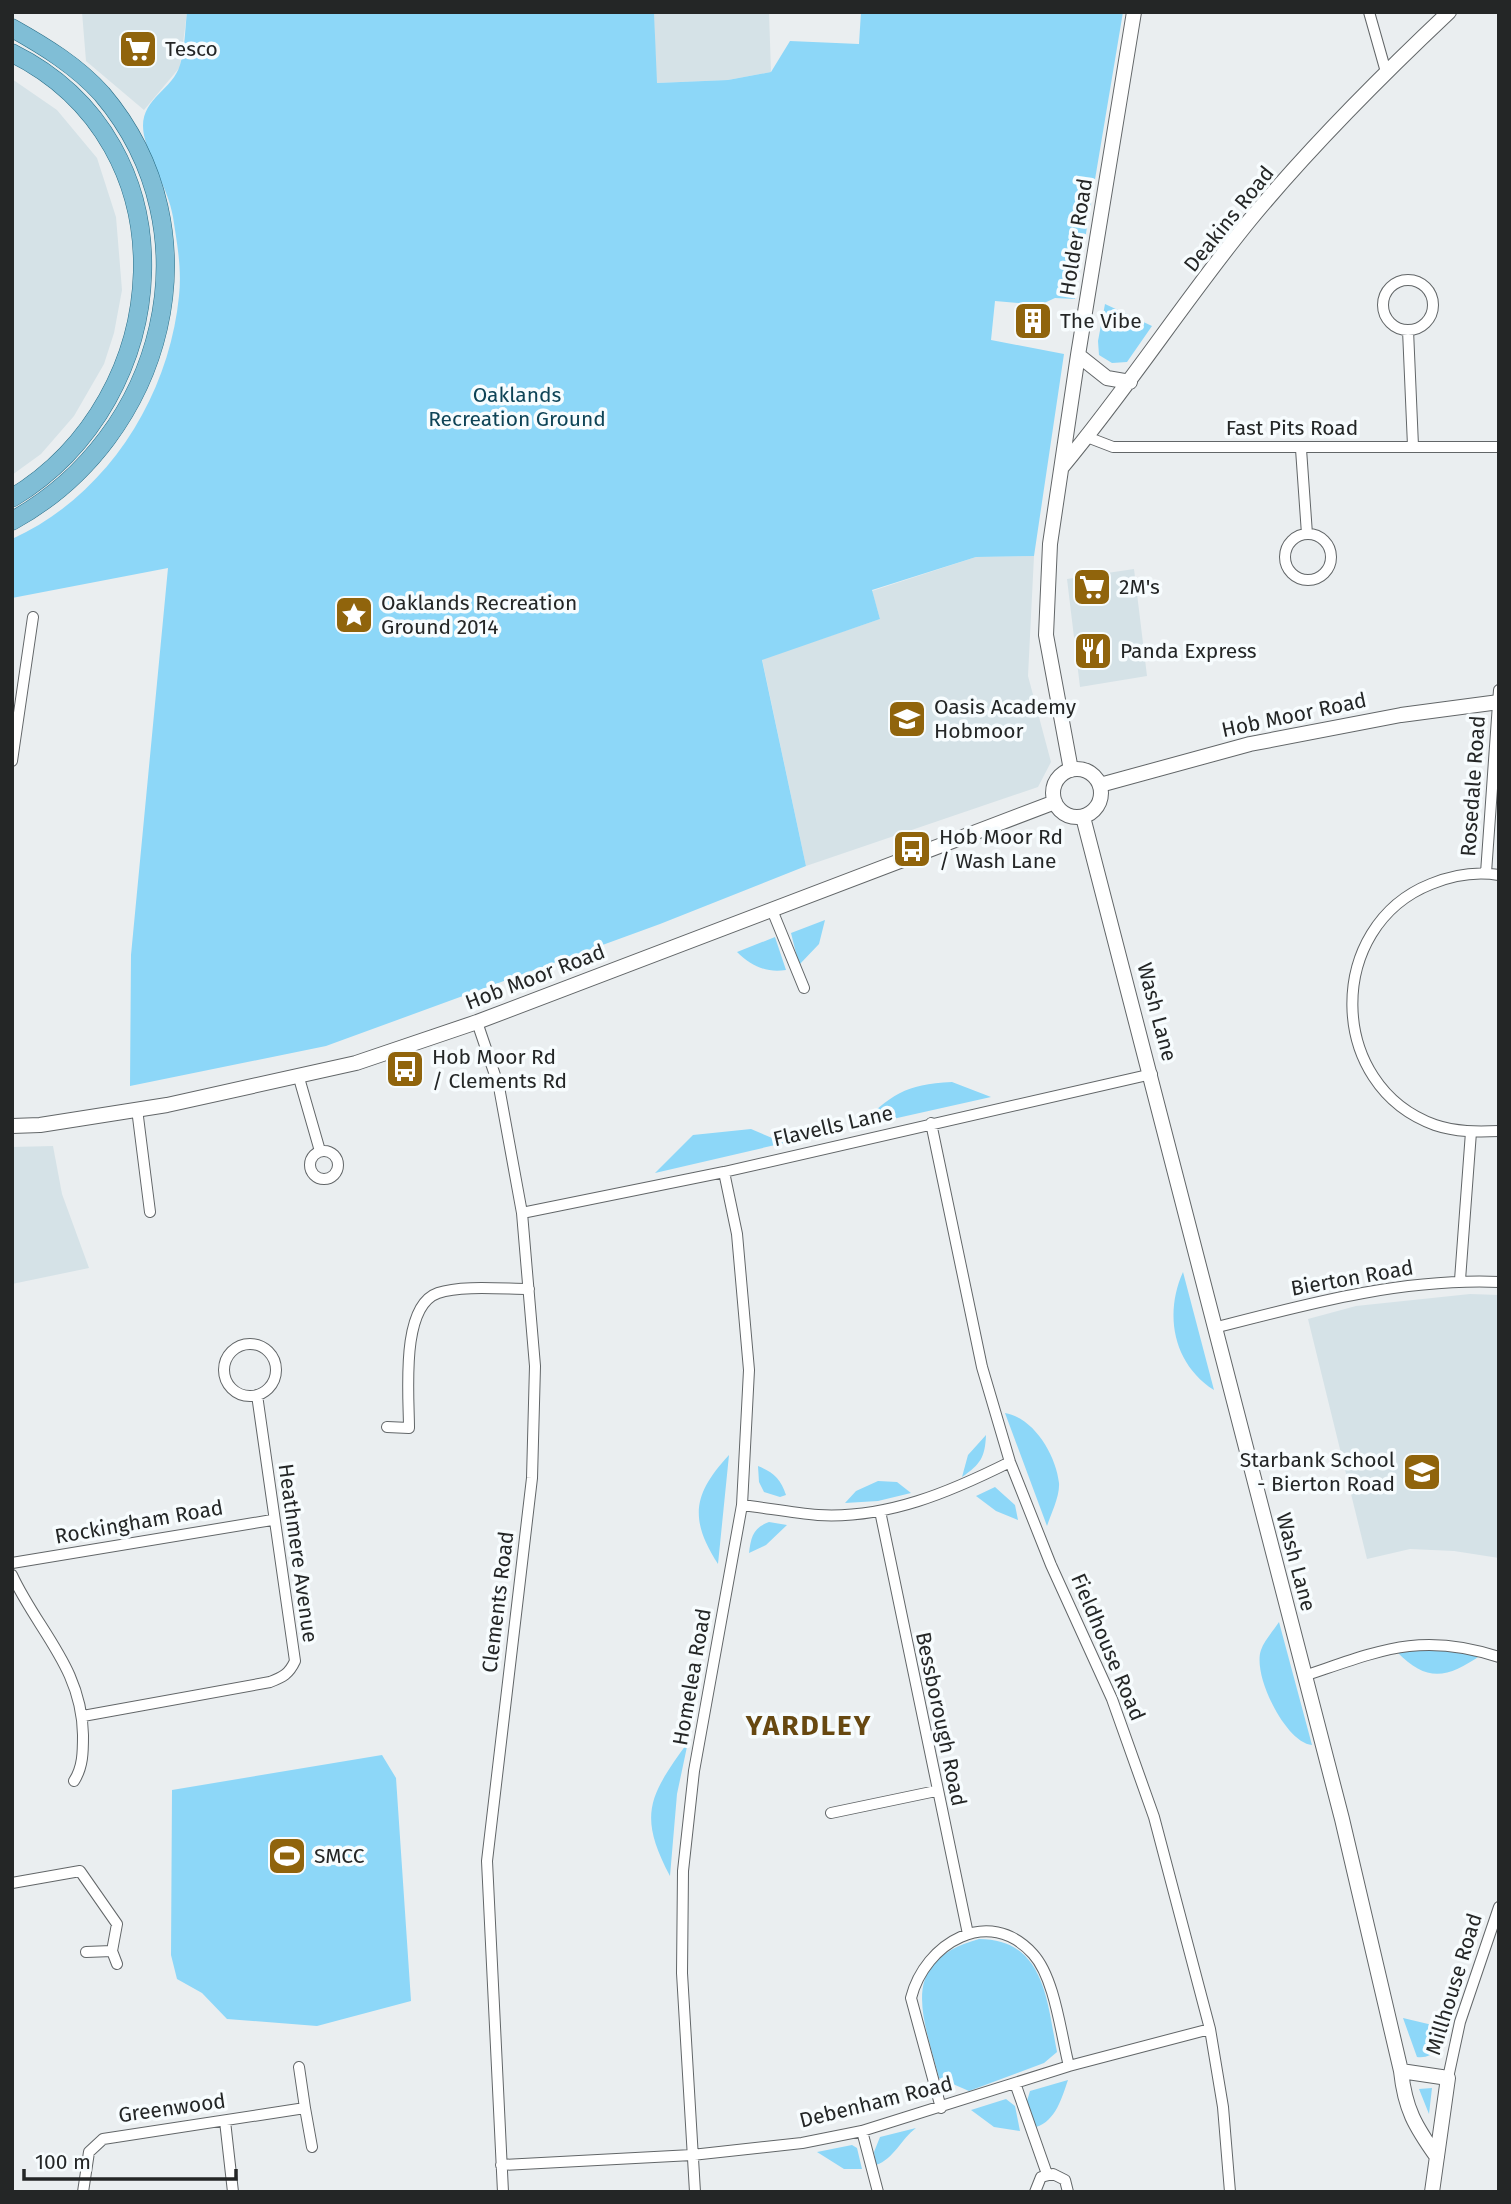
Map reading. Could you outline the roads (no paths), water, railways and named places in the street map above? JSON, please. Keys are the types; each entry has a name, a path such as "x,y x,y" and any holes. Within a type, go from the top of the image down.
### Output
{"main road":[{"path":"12,28 77,71 101,94 119,119 137,148 151,184 160,216 164,263 160,322 152,356 134,400 88,465 37,507 12,521"},
{"path":"12,53 45,72 66,90 100,128 114,149 126,177 142,242 142,285 131,349 103,412 56,468 12,498"}],"street":[{"name":"Holder Road","path":"1061,468 1135,12"},
{"path":"1368,12 1386,72"},
{"name":"Deakins Road","path":"1061,468 1130,382 1250,220 1386,72 1448,12"},
{"path":"1406,279 1423,284 1434,304 1423,325 1408,330 1392,324 1384,310 1386,293 1391,286 1406,279"},
{"path":"1408,330 1413,446"},
{"path":"1078,355 1107,378 1130,382"},
{"name":"Fast Pits Road","path":"1087,437 1113,447 1499,447"},
{"path":"1301,449 1307,534"},
{"path":"1061,468 1050,544 1046,635 1071,770"},
{"path":"1307,534 1322,539 1330,552 1328,567 1310,580 1290,573 1285,559 1293,540 1307,534"},
{"path":"12,761 33,617"},
{"name":"Hob Moor Road","path":"1100,785 1250,744 1498,698"},
{"name":"Rosedale Road","path":"1486,873 1498,698"},
{"path":"1071,770 1090,772 1100,785 1099,804 1083,817 1064,814 1055,802 1055,783 1071,770"},
{"name":"Hob Moor Road","path":"12,1126 46,1124 137,1110 356,1063 477,1022 1055,802"},
{"name":"Wash Lane","path":"1083,817 1152,1074 1304,1676 1401,2071 1407,2110 1437,2157"},
{"path":"1499,875 1486,873 1449,877 1415,890 1386,913 1365,943 1353,977 1350,1014 1359,1050 1377,1082 1403,1107 1435,1125 1471,1132 1499,1131"},
{"path":"772,910 804,988"},
{"name":"Clements Road","path":"477,1022 499,1087 522,1213 535,1366 532,1478 488,1861 502,2192"},
{"name":"Flavells Lane","path":"522,1213 724,1172 1152,1074"},
{"path":"299,1077 320,1151"},
{"path":"137,1110 150,1212"},
{"name":"Fieldhouse Road","path":"931,1123 982,1367 1010,1462 1051,1565 1117,1712 1154,1817 1210,2029 1223,2107 1230,2192"},
{"path":"1460,1280 1471,1132"},
{"name":"Homelea Road","path":"695,2192 682,1973 683,1871 694,1771 743,1505 749,1370 737,1234 724,1172"},
{"name":"Bierton Road","path":"1214,1328 1306,1304 1401,1287 1460,1280 1499,1282"},
{"path":"387,1427 409,1428 410,1342 417,1311 426,1300 446,1291 529,1289"},
{"path":"242,1345 264,1348 275,1367 269,1387 257,1395 235,1392 226,1381 226,1359 242,1345"},
{"name":"Heathmere Avenue","path":"83,1716 270,1682 285,1676 295,1661 272,1520 257,1395"},
{"path":"743,1505 820,1515 880,1511 952,1491 1010,1462"},
{"name":"Bessborough Road","path":"880,1511 936,1791 968,1934"},
{"name":"Rockingham Road","path":"12,1563 272,1520"},
{"path":"12,1575 52,1638 75,1685 83,1716 82,1760 74,1782"},
{"path":"1304,1676 1412,1643 1455,1643 1499,1657"},
{"path":"831,1813 936,1791"},
{"path":"12,1883 80,1871 117,1924 112,1951 117,1964"},
{"name":"Millhouse Road","path":"1437,2157 1448,2078 1460,2022 1499,1907"},
{"path":"941,2108 911,1998 915,1983 931,1956 941,1947 968,1934 996,1932 1010,1937 1033,1954 1048,1979 1069,2066"},
{"path":"86,1952 112,1951"},
{"name":"Debenham Road","path":"501,2165 692,2155 802,2143 862,2131 1069,2066 1210,2029"},
{"path":"299,2067 312,2147"},
{"path":"1401,2071 1448,2078"},
{"path":"1014,2083 1047,2174"},
{"name":"Greenwood","path":"83,2192 89,2152 103,2139 305,2108"},
{"path":"225,2121 233,2192"},
{"path":"862,2131 878,2192"},
{"path":"1432,2192 1437,2157"},
{"path":"1035,2192 1036,2182 1047,2174 1060,2176 1068,2192"}],"place":[{"name":"Tesco","path":"138,49"},
{"name":"The Vibe","path":"1033,321"},
{"name":"2M's","path":"1092,587"},
{"name":"Oaklands Recreation Ground 2014","path":"354,615"},
{"name":"Panda Express","path":"1093,651"},
{"name":"Oasis Academy Hobmoor","path":"907,719"},
{"name":"Hob Moor Rd / Wash Lane","path":"912,849"},
{"name":"Hob Moor Rd / Clements Rd","path":"405,1069"},
{"name":"Starbank School - Bierton Road","path":"1422,1472"},
{"name":"SMCC","path":"287,1856"}],"district":[{"name":"YARDLEY","path":"809,1725"}],"park label":[{"name":"Oaklands Recreation Ground","path":"517,407"}]}
